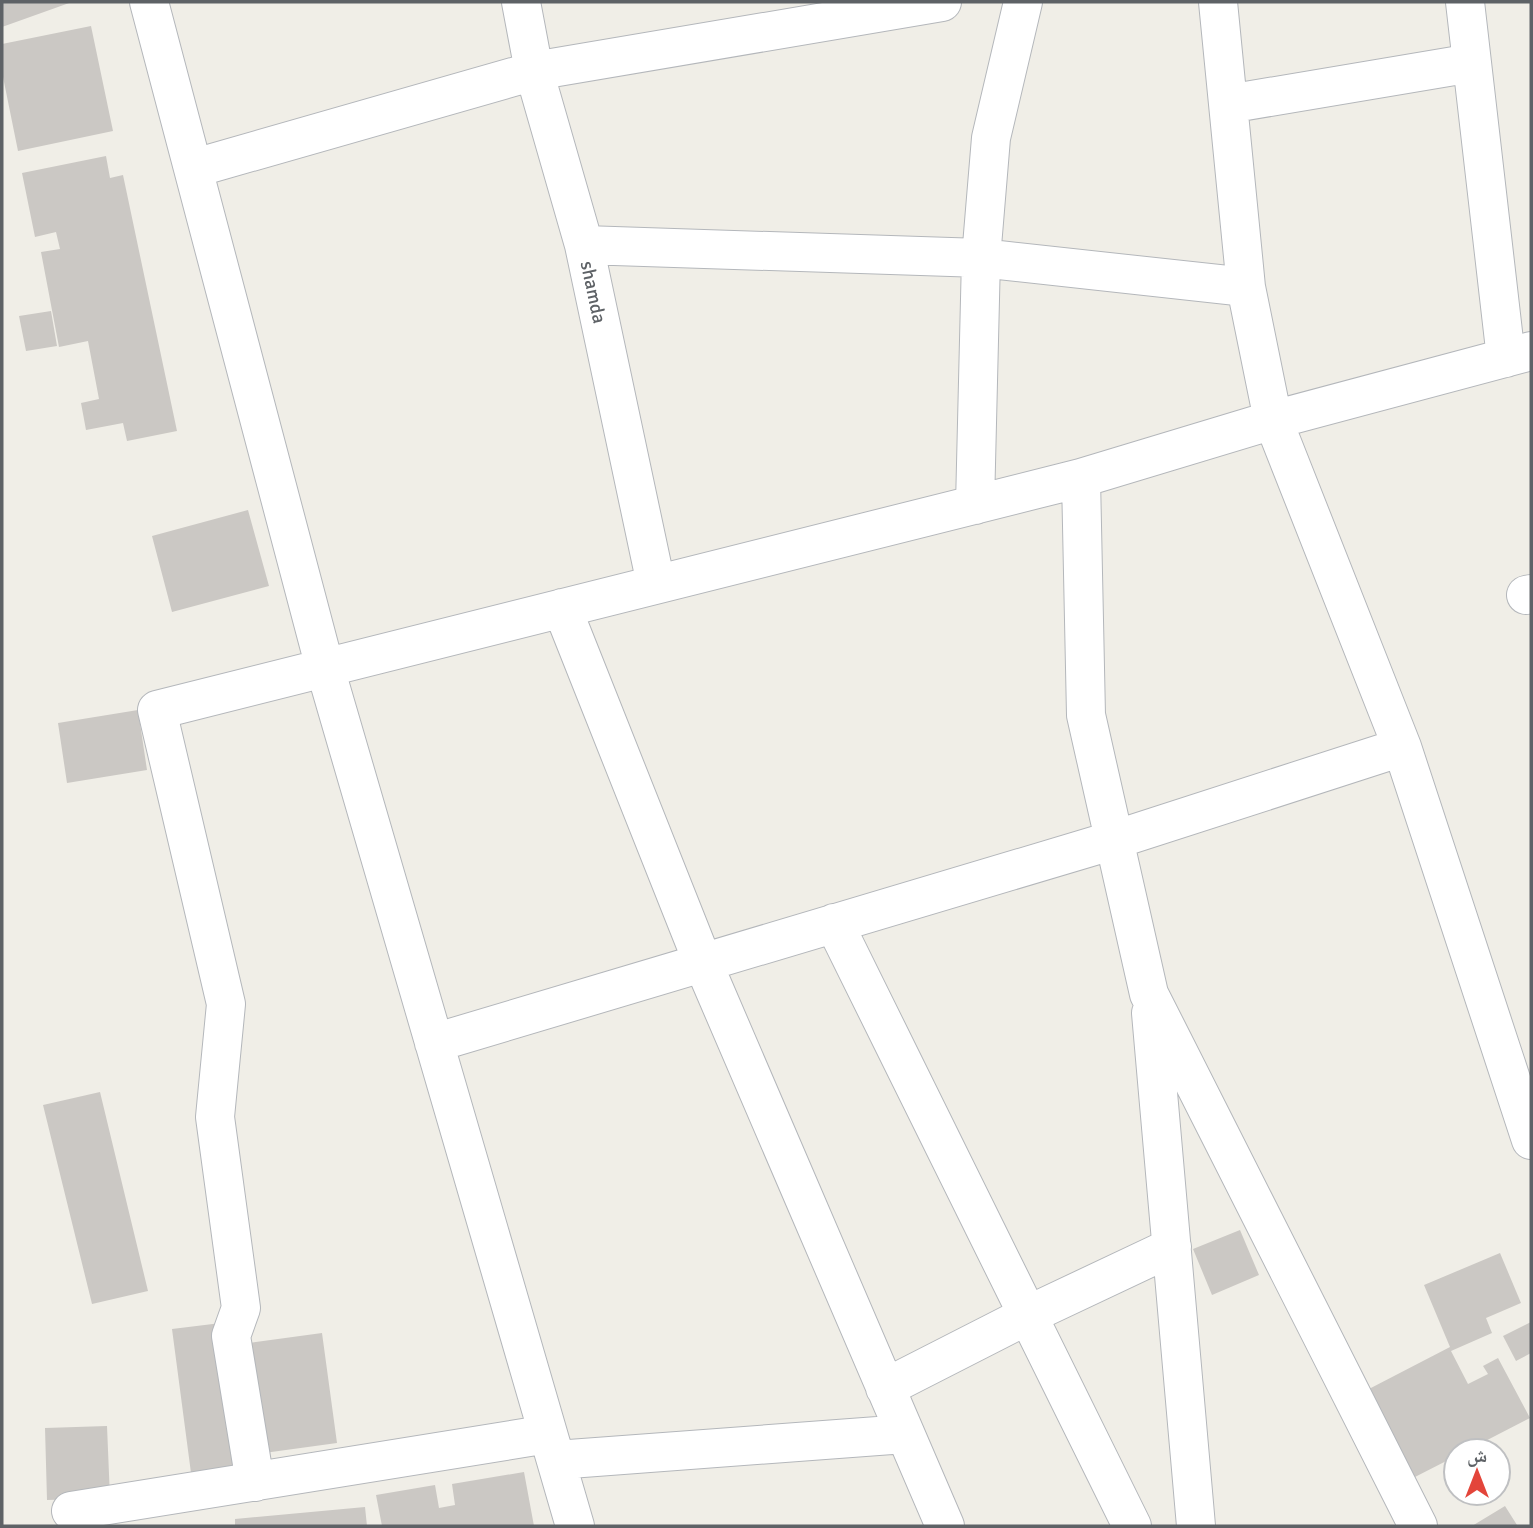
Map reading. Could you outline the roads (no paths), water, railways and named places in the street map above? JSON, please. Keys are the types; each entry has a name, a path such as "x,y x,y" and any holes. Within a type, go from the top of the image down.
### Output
{"street":[{"path":"149,2 195,167 325,668 575,1526"},
{"name":"shamda","path":"521,2 534,71 584,245 656,584"},
{"path":"195,167 534,71 942,2"},
{"path":"975,505 981,258 991,138 1023,2"},
{"path":"1218,2 1246,287 1273,420 1402,747 1531,1140"},
{"path":"255,1482 231,1336 241,1308 215,1117 226,1004 157,710 1081,478 1273,420 1519,355 1472,63 1465,2"},
{"path":"1228,104 1472,63"},
{"path":"584,245 981,258 1246,287"},
{"path":"1081,478 1086,715 1149,994 1196,1526"},
{"path":"562,608 703,962 945,1526"},
{"path":"434,1043 1114,840 1402,747"},
{"path":"834,923 1132,1526"},
{"path":"1149,994 1418,1526"},
{"path":"886,1388 1028,1315 1172,1247"},
{"path":"71,1511 255,1482 552,1447 905,1434"}]}
